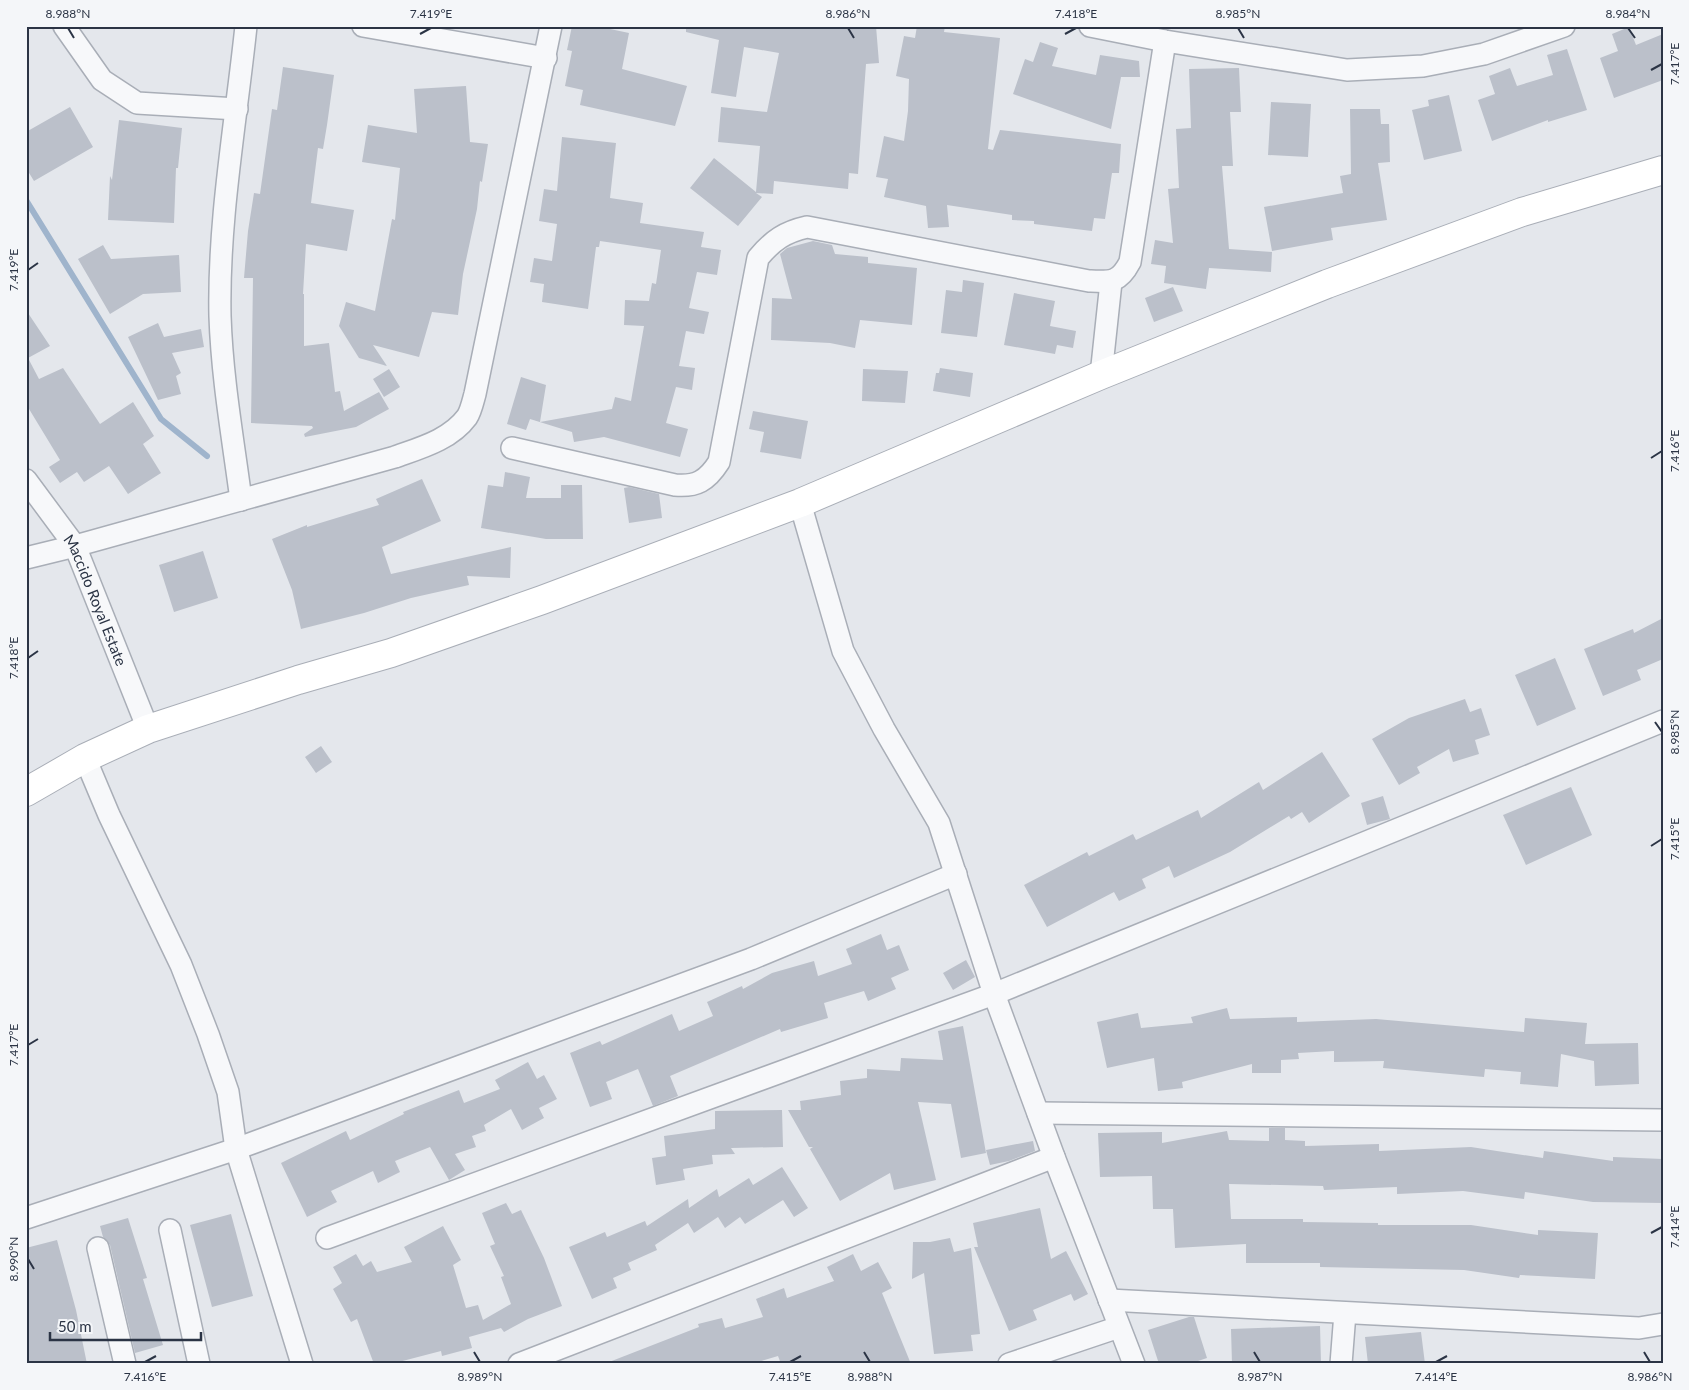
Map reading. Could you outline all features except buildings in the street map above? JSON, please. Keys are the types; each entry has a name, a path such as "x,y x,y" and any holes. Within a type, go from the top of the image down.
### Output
{"street":[{"path":"64,26 102,80 137,103 237,109"},
{"path":"240,500 225,382 220,316 223,234 246,26"},
{"path":"363,26 546,58"},
{"path":"26,558 76,546 395,457 434,442 453,431 468,416 476,394 551,26"},
{"path":"1090,26 1164,41 1347,70 1423,66 1484,54 1564,26"},
{"path":"512,448 675,485 691,486 703,480 719,462 758,258 772,242 788,231 807,227 1079,279 1111,282 1124,274 1130,262 1164,41"},
{"path":"26,792 85,758 148,729 298,680 391,653 542,600 800,503 1101,375 1327,284 1522,212 1663,170"},
{"path":"1101,375 1111,282"},
{"name":"Maccido Royal Estate","path":"26,480 76,546 148,729"},
{"path":"800,503 843,651 884,728 939,823 994,994 1054,1157 1134,1364"},
{"path":"327,1238 994,994 1663,721"},
{"path":"85,758 109,815 181,965 208,1034 228,1092 236,1149 302,1364"},
{"path":"26,1218 236,1149 751,959 956,874"},
{"path":"1038,1113 1663,1120"},
{"path":"519,1364 1054,1157"},
{"path":"170,1230 199,1364"},
{"path":"98,1248 125,1364"},
{"path":"1109,1300 1639,1328 1663,1324"},
{"path":"1341,1364 1345,1312"},
{"path":"1009,1364 1119,1327"}],"waterway":[{"path":"26,200 161,419 207,456"}]}
